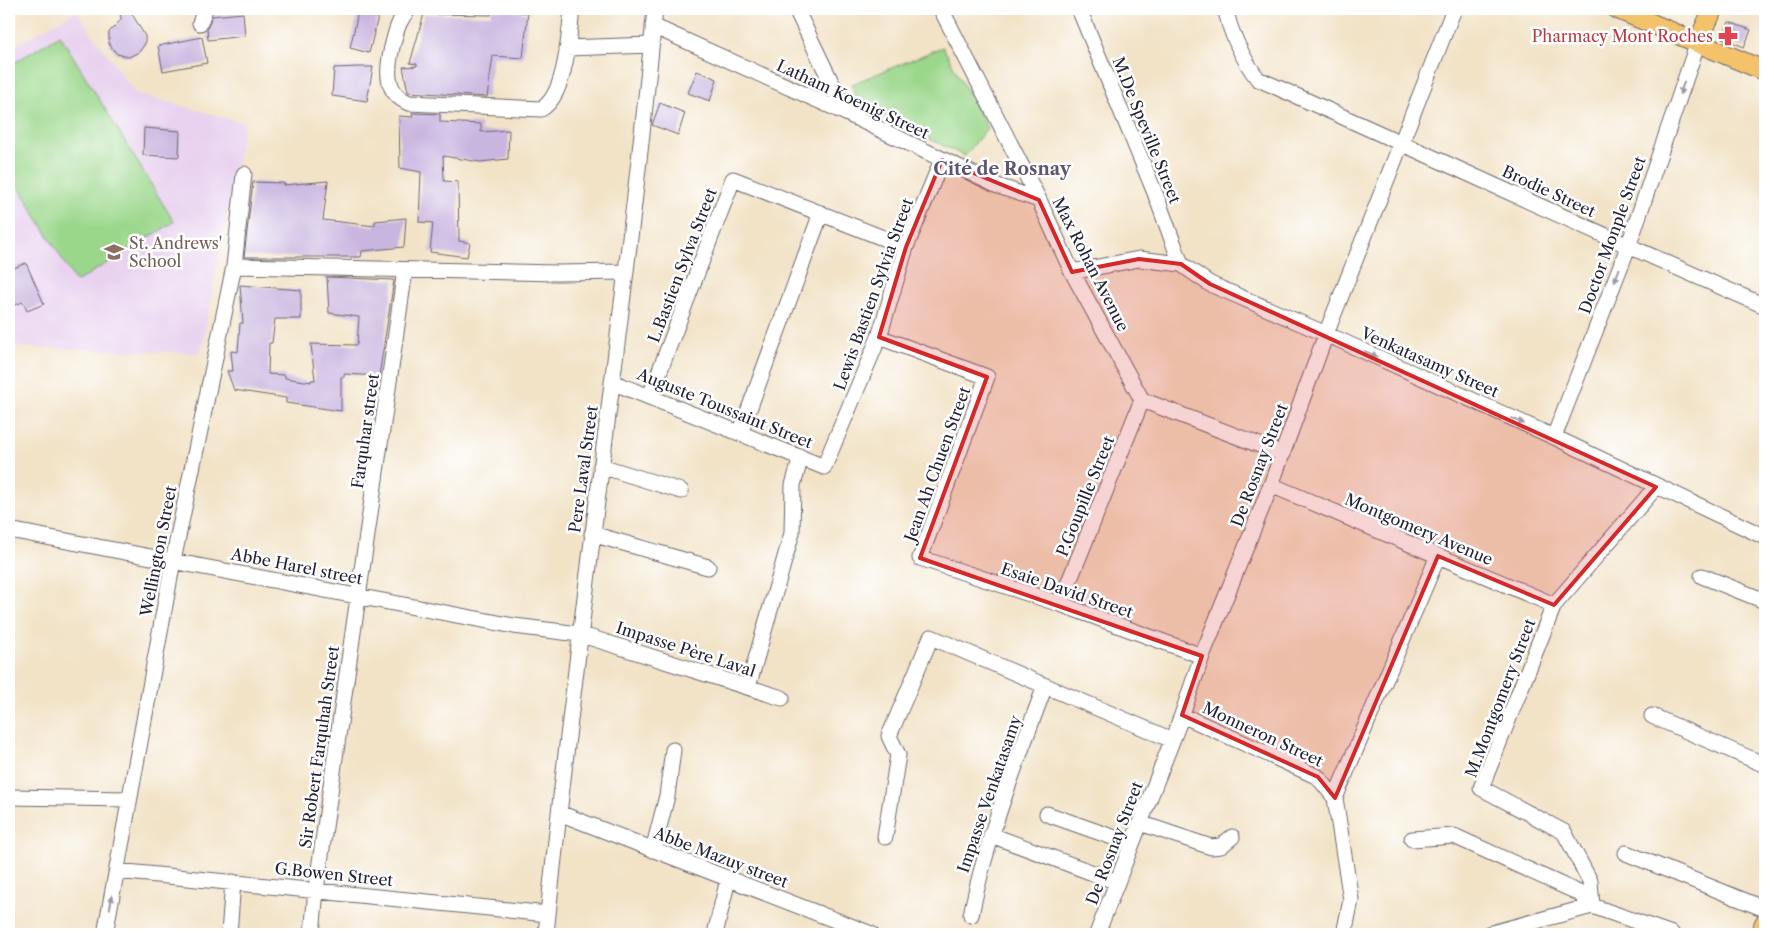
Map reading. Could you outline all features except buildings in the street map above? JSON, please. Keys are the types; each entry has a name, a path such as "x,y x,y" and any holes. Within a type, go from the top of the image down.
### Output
{"main road":[{"path":"1617,9 1765,71"},
{"path":"1698,42 1713,9"},
{"path":"1760,934 1765,922"}],"street":[{"path":"409,9 397,25 387,72 394,92 409,103 541,109 546,106 558,90 567,48 572,9"},
{"name":"Pere Laval Street","path":"546,934 579,634 612,382 655,9"},
{"path":"796,9 846,113"},
{"name":"Max Rohan Avenue","path":"941,9 1039,200 1072,272 1142,400"},
{"name":"M.De Speville Street","path":"1079,9 1155,193 1181,264"},
{"name":"De Rosnay Street","path":"1097,934 1182,715 1202,656 1283,454 1326,334 1454,9"},
{"name":"Brodie Street","path":"1226,13 1250,69 1258,80 1401,142 1628,247 1765,306"},
{"name":"Latham Koenig Street","path":"654,26 846,113 998,186 1039,200"},
{"name":"Doctor Monple Street","path":"1554,437 1628,247 1698,42"},
{"path":"567,48 651,46"},
{"name":"Lewis Bastien Sylvia Street","path":"824,467 879,336 906,247 942,160"},
{"name":"Wellington Street","path":"105,934 128,799 173,561 234,266 244,174"},
{"name":"L.Bastien Sylva Street","path":"650,396 733,180 906,247"},
{"path":"740,432 821,213"},
{"name":"Venkatasamy Street","path":"1072,272 1139,259 1181,264 1210,284 1554,437 1765,537"},
{"path":"234,266 557,273 625,272"},
{"name":"Farquhar street","path":"360,596 406,270"},
{"name":"Jean Ah Chuen Street","path":"879,336 987,377 920,558"},
{"name":"Auguste Toussaint Street","path":"612,382 824,467"},
{"path":"1142,400 1283,454"},
{"name":"P.Goupille Street","path":"1060,604 1142,400"},
{"path":"748,687 792,533 793,485 801,457"},
{"path":"601,466 680,491"},
{"name":"Montgomery Avenue","path":"1271,485 1554,605"},
{"name":"M.Montgomery Street","path":"1592,906 1590,881 1564,832 1481,788 1554,605 1656,487"},
{"name":"Abbe Harel street","path":"9,530 514,626 579,634"},
{"path":"592,534 708,567"},
{"path":"1344,934 1351,900 1335,798 1438,556"},
{"name":"Esaie David Street","path":"920,558 1060,604 1202,656"},
{"path":"1702,576 1765,601"},
{"name":"Sir Robert Farquhah Street","path":"312,934 316,890 360,596"},
{"name":"Impasse Père Laval","path":"579,634 782,698"},
{"path":"885,837 898,755 889,736 931,637 1172,740"},
{"name":"Impasse Venkatasamy","path":"971,915 981,864 1045,686"},
{"name":"Monneron Street","path":"1182,715 1318,777 1335,798"},
{"path":"1652,716 1765,765"},
{"path":"653,850 667,796 673,750"},
{"path":"9,797 128,799"},
{"name":"Abbe Mazuy street","path":"559,813 871,934"},
{"path":"1048,814 1132,844"},
{"path":"1140,823 1211,847 1221,846 1232,837"},
{"path":"991,835 1118,882"},
{"path":"1412,839 1454,836 1579,893 1592,906 1672,934"},
{"path":"1626,853 1765,909"},
{"name":"G.Bowen Street","path":"117,871 548,914"},
{"path":"715,934 728,879"},
{"path":"229,934 233,882"},
{"path":"1488,934 1592,906"}],"highlighted area":[{"path":"942,160 1039,200 1072,272 1139,259 1181,264 1210,284 1656,487 1554,605 1438,556 1335,798 1318,777 1182,715 1202,656 920,558 987,377 879,337 906,247"}],"shaded area":[{"name":"St. Andrews' School","path":"76,11 135,93 244,123 201,353 9,347 9,49"}],"green space":[{"path":"60,35 174,222 76,282 9,171 9,66"},
{"path":"943,47 987,128 965,156 858,105 852,84"}],"place":[{"name":"Pharmacy Mont Roches","path":"1728,36"},
{"name":"St. Andrews' School","path":"114,252"}],"district":[{"name":"Cité de Rosnay","path":"1002,169"}]}
